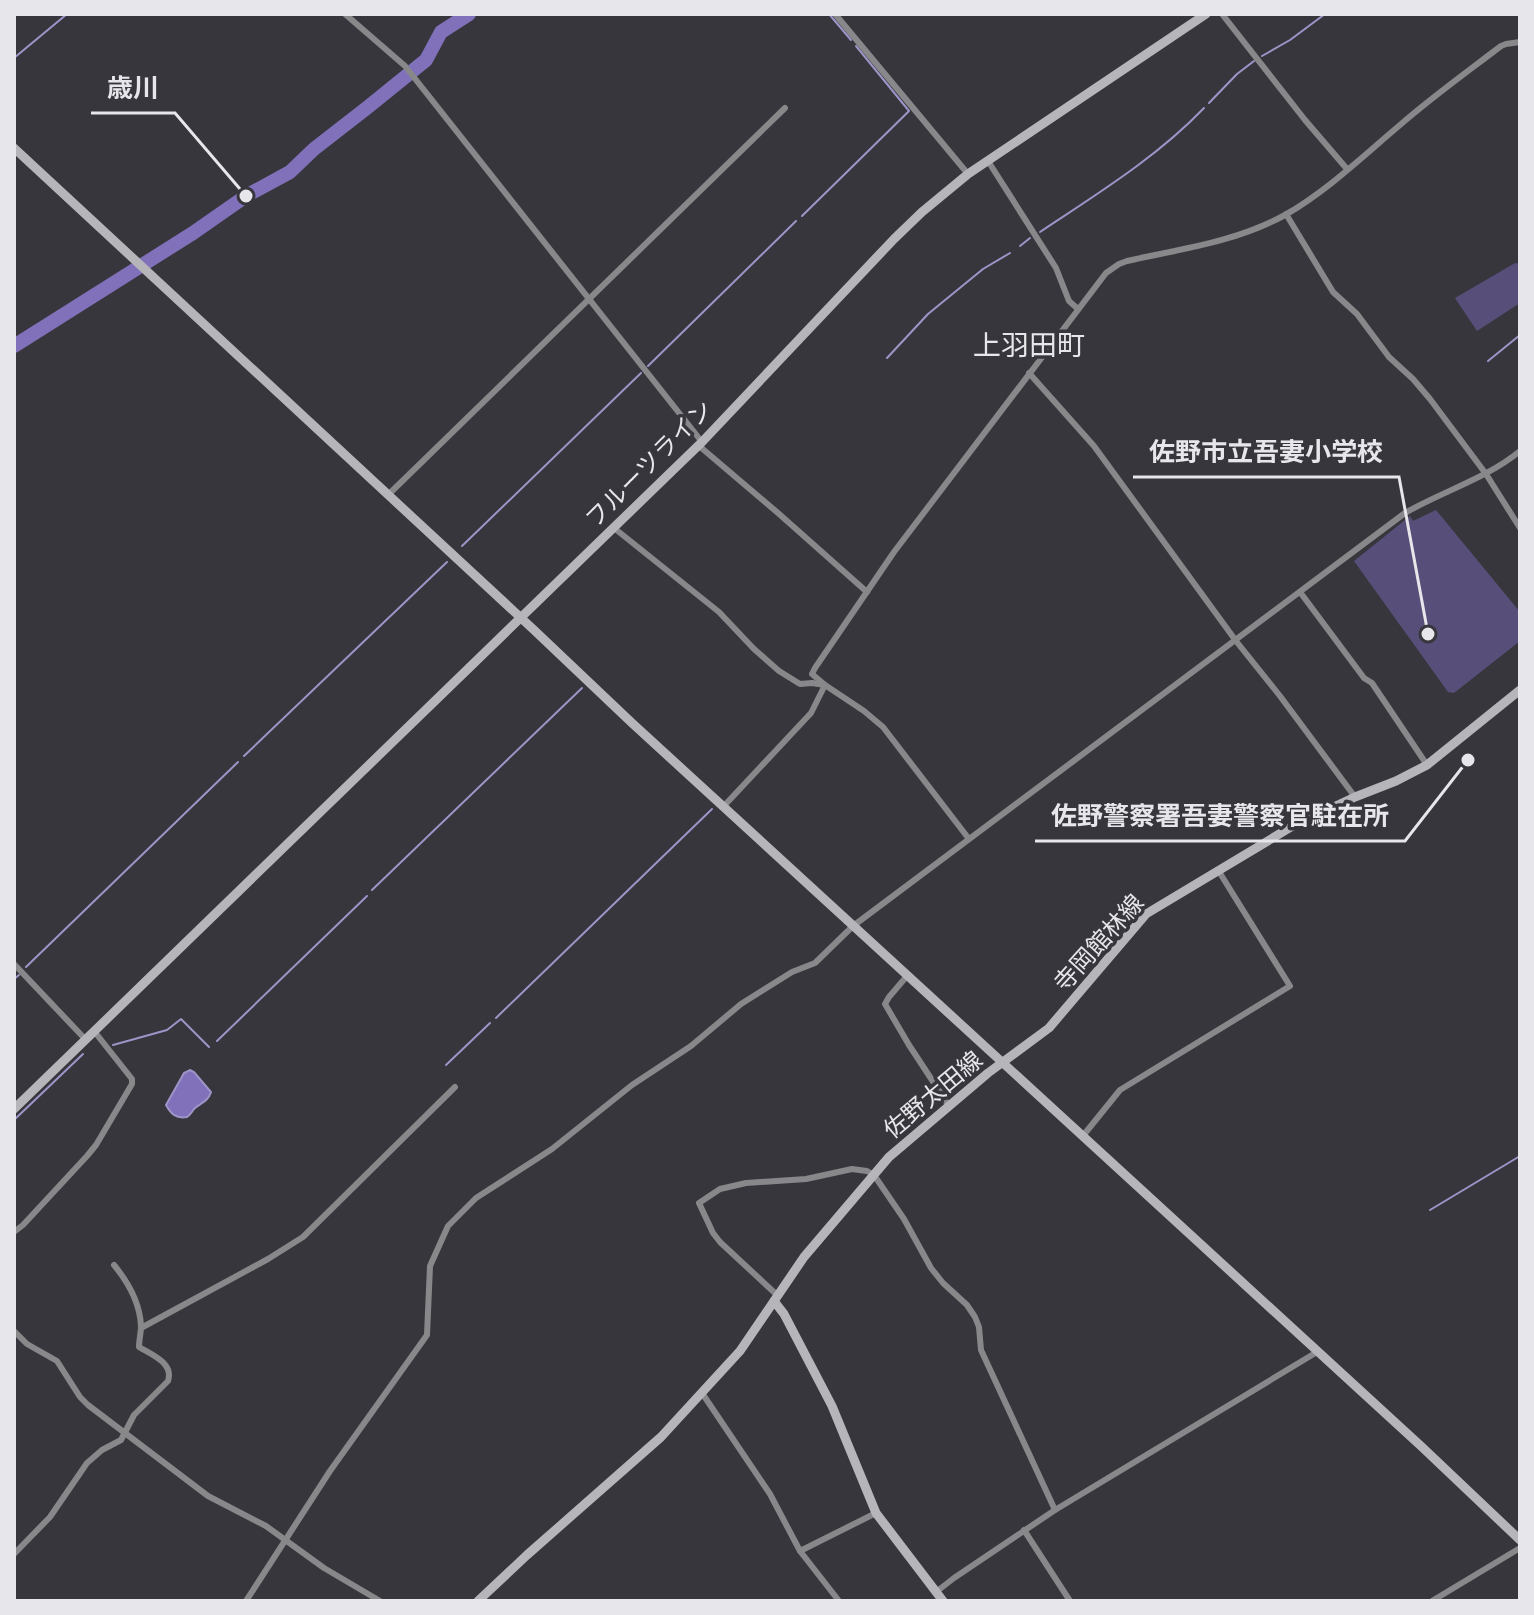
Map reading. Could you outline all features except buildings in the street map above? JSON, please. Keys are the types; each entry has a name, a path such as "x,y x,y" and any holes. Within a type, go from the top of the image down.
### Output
{"street":[{"path":"345,14 405,66 700,444 867,592"},
{"path":"835,14 968,174"},
{"name":"フルーツライン","path":"14,1109 700,444 894,239 943,193 1206,14"},
{"path":"1222,14 1347,169"},
{"path":"969,839 883,727 812,674 867,592 1106,273 1119,264 1187,250 1246,232 1286,214 1329,185 1501,46 1520,42"},
{"path":"388,495 785,108"},
{"path":"14,148 1002,1063"},
{"path":"988,161 1056,268 1069,301 1078,309"},
{"path":"1286,214 1333,292 1357,314 1389,357 1430,399 1486,474 1520,528"},
{"path":"1029,373 1094,446 1236,641 1355,797"},
{"path":"246,1601 330,1471 427,1335 430,1266 448,1226 476,1198 552,1149 632,1085 691,1046 741,1004 792,972 815,963 853,926 1405,513 1486,474 1520,451"},
{"path":"614,528 719,612 779,671 800,684 825,685"},
{"path":"1300,592 1364,678 1372,683 1427,765"},
{"path":"723,807 811,713 825,685"},
{"name":"寺岡館林線","path":"1002,1063 1056,1021 1146,914 1291,827 1427,765 1520,690"},
{"path":"1082,1137 1120,1090 1290,986 1218,869"},
{"path":"14,964 86,1040"},
{"path":"907,976 885,1004 949,1106"},
{"path":"14,1232 96,1145 132,1084 132,1079 94,1031"},
{"name":"佐野太田線","path":"478,1601 661,1437 740,1351 804,1257 889,1157 1002,1063 1520,1540"},
{"path":"141,1328 303,1237 455,1087"},
{"path":"943,1601 876,1513 832,1406 775,1298 720,1242 699,1203 720,1189 746,1183 806,1179 852,1169 874,1175 904,1219 931,1268 975,1317 981,1350 1055,1510"},
{"path":"14,1554 50,1517 87,1463 121,1440 134,1415 168,1381 171,1374 166,1365 139,1347 141,1328 138,1308 131,1290 114,1265"},
{"path":"14,1331 27,1344 57,1361 83,1401 208,1496 248,1516 324,1568 380,1601"},
{"path":"936,1592 1055,1510 1317,1352"},
{"path":"702,1393 770,1494 800,1551 839,1601"},
{"path":"800,1551 876,1513"},
{"path":"1024,1530 1070,1601"},
{"path":"1432,1601 1520,1548"}],"shaded area":[{"path":"1515,263 1520,264 1520,303 1477,331 1455,298"},
{"path":"1436,510 1520,612 1520,641 1454,693 1448,692 1354,561 1410,516 1413,521"},
{"path":"190,1070 211,1092 187,1117 180,1117 166,1105 184,1073"}],"waterway":[{"path":"14,58 67,14"},
{"path":"14,346 246,196 290,172 314,149 426,60 441,32 469,14"},
{"path":"829,14 851,40"},
{"path":"1262,56 1325,14"},
{"path":"802,216 909,111 856,46"},
{"path":"1209,103 1254,61"},
{"path":"1040,232 1146,159 1204,108"},
{"path":"648,366 796,221"},
{"path":"1020,246 1030,238"},
{"path":"887,358 928,314 983,269 1010,253"},
{"path":"1488,361 1520,335"},
{"path":"462,546 641,373"},
{"path":"244,756 447,562"},
{"path":"372,890 582,688"},
{"path":"26,967 238,762"},
{"path":"496,1018 712,809"},
{"path":"217,1041 367,896"},
{"path":"14,979 19,975"},
{"path":"113,1045 167,1030 181,1019 209,1047"},
{"path":"446,1065 490,1023"},
{"path":"14,1120 83,1054"},
{"path":"1430,1210 1520,1156"}],"place":[{"name":"歳川","path":"246,196"},
{"name":"佐野市立吾妻小学校","path":"1428,634"},
{"name":"佐野警察署吾妻警察官駐在所","path":"1468,760"}],"district":[{"name":"上羽田町","path":"1029,345"}]}
